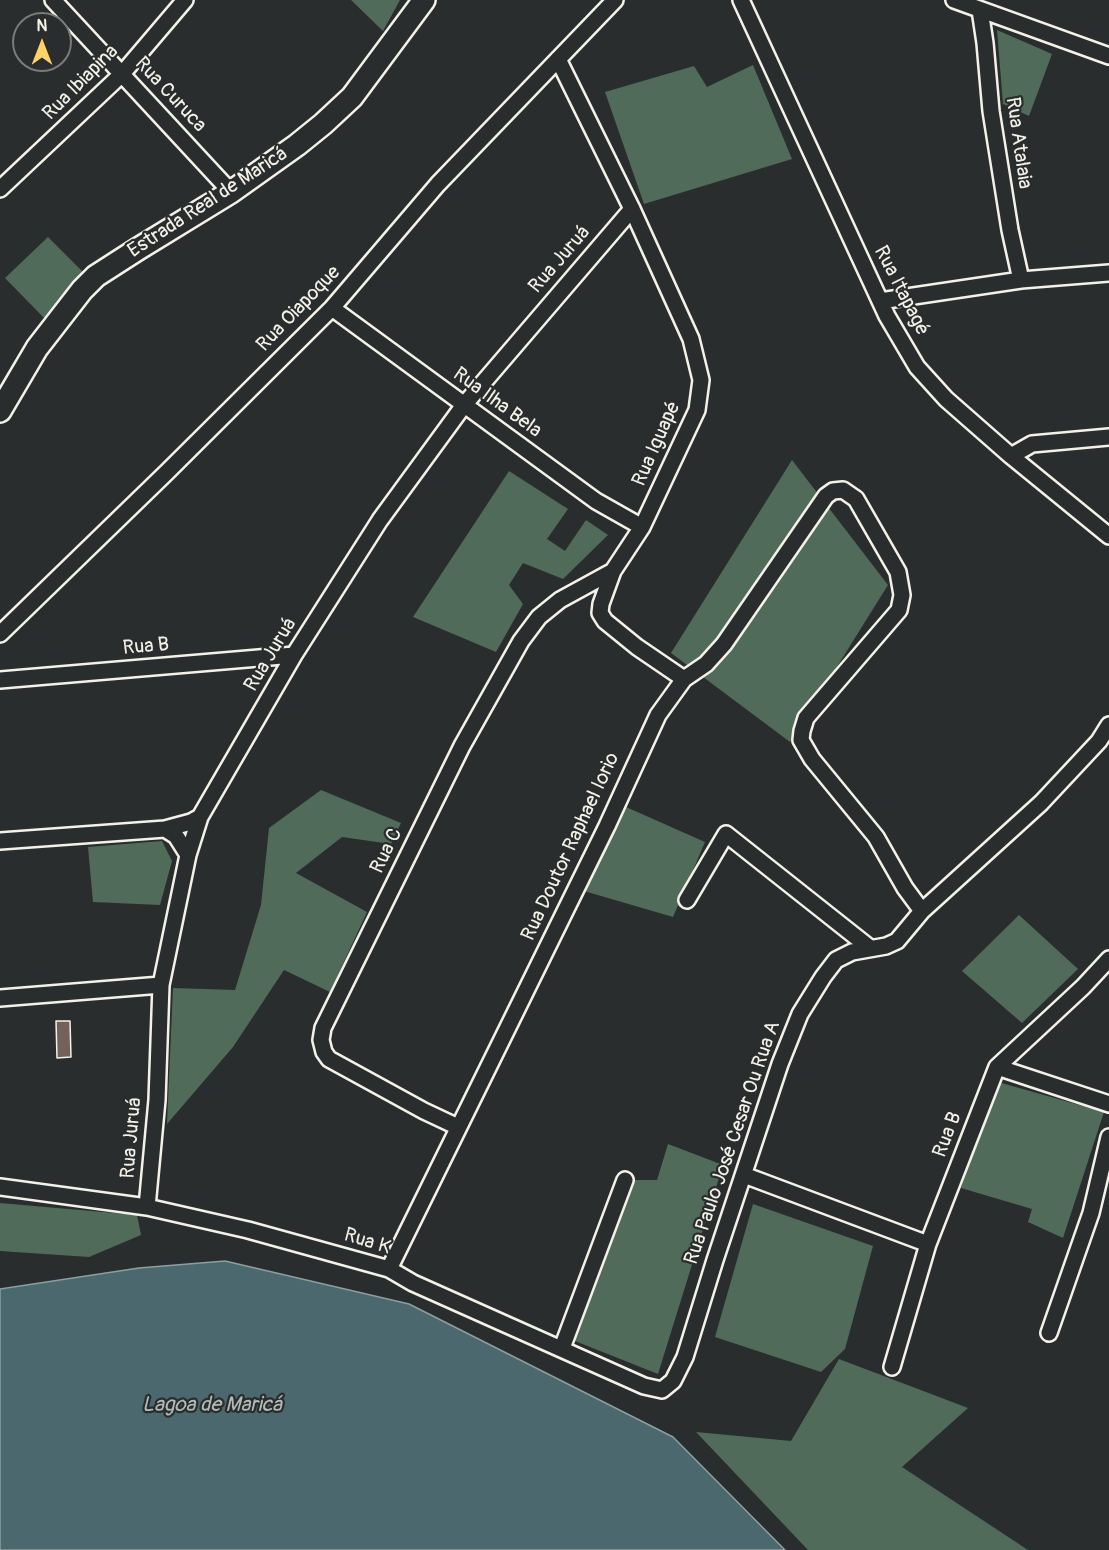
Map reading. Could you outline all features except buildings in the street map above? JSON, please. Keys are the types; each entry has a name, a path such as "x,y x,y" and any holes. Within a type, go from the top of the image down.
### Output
{"main road":[{"name":"Estrada Real de Maricá","path":"0,411 37,348 82,290 96,276 231,192 297,145 352,97 424,0"}],"street":[{"name":"Rua Curuca","path":"53,0 231,192"},
{"name":"Rua Ibiapina","path":"0,189 122,74 184,0"},
{"name":"Rua Oiapoque","path":"0,634 332,308 438,184 615,0"},
{"name":"Rua Itapagé","path":"741,0 887,316 917,367 946,399 1011,456 1109,536"},
{"path":"954,0 1109,56"},
{"name":"Rua Atalaia","path":"980,10 991,111 1010,230 1021,280"},
{"name":"Rua Iguapé","path":"558,59 632,209 691,339 701,380 697,411 642,527 613,571 600,613 604,621 637,647 684,679"},
{"name":"Rua Juruá","path":"147,1208 157,1100 161,985 188,855 200,817 294,655 380,520 464,405 632,209"},
{"path":"880,301 1021,280 1109,273"},
{"name":"Rua Ilha Bela","path":"332,308 596,501 642,527"},
{"path":"1011,456 1032,444 1109,437"},
{"name":"Rua Doutor Raphael Iorio","path":"389,1269 607,826 644,741 658,715 684,679 706,664 724,644 826,496 833,491 843,490 856,499 898,572 902,595 899,610 806,718 801,740 812,759 876,837 905,888 922,912"},
{"name":"Rua C","path":"458,1127 424,1111 330,1059 324,1052 321,1040 323,1028 462,746 520,641 539,617 560,600 613,571"},
{"name":"Rua B","path":"0,680 294,655"},
{"name":"Rua Paulo José Cesar Ou Rua A","path":"686,1357 715,1260 780,1064 800,1014 836,960 852,952 886,946 897,941 922,912 1041,803 1099,741 1109,725"},
{"path":"0,841 165,829 192,822 200,817"},
{"path":"165,829 176,836 188,855"},
{"path":"687,900 726,834 870,948"},
{"name":"Rua B","path":"892,1367 928,1244 997,1067 1083,987 1109,959"},
{"path":"0,998 161,985"},
{"path":"997,1067 1109,1104"},
{"path":"1049,1333 1091,1213 1109,1137"},
{"path":"744,1174 928,1244"},
{"path":"562,1348 625,1180"},
{"name":"Rua K","path":"0,1187 147,1208 248,1230 389,1269 413,1283 644,1386 662,1390 673,1381 686,1357"}],"green space":[{"path":"351,0 400,0 383,31"},
{"path":"997,30 1052,54 1029,116 1003,104"},
{"path":"753,65 792,159 644,204 605,92 694,66 707,87"},
{"path":"48,237 87,276 44,318 5,278"},
{"path":"792,460 888,585 790,742 671,653"},
{"path":"509,471 568,509 547,539 565,551 586,520 608,535 563,579 523,563 509,585 523,604 496,652 413,617"},
{"path":"321,790 401,823 391,844 342,837 296,873 367,912 330,992 284,970 233,1047 167,1124 173,988 235,990 261,905 269,828"},
{"path":"626,807 705,842 673,917 584,891"},
{"path":"162,841 172,861 160,905 93,902 88,847"},
{"path":"1019,915 1078,969 1022,1023 962,971"},
{"path":"998,1082 1104,1112 1063,1238 1028,1222 1032,1209 961,1188"},
{"path":"668,1144 723,1165 658,1374 575,1341 633,1180 657,1180"},
{"path":"0,1203 137,1215 141,1235 89,1257 0,1251"},
{"path":"753,1204 873,1246 845,1349 821,1372 715,1337"},
{"path":"839,1359 968,1408 902,1467 1028,1550 808,1550 696,1432 791,1441"}],"water":[{"name":"Lagoa de Maricá","path":"225,1261 409,1304 673,1437 785,1550 0,1550 0,1289 139,1268"}]}
